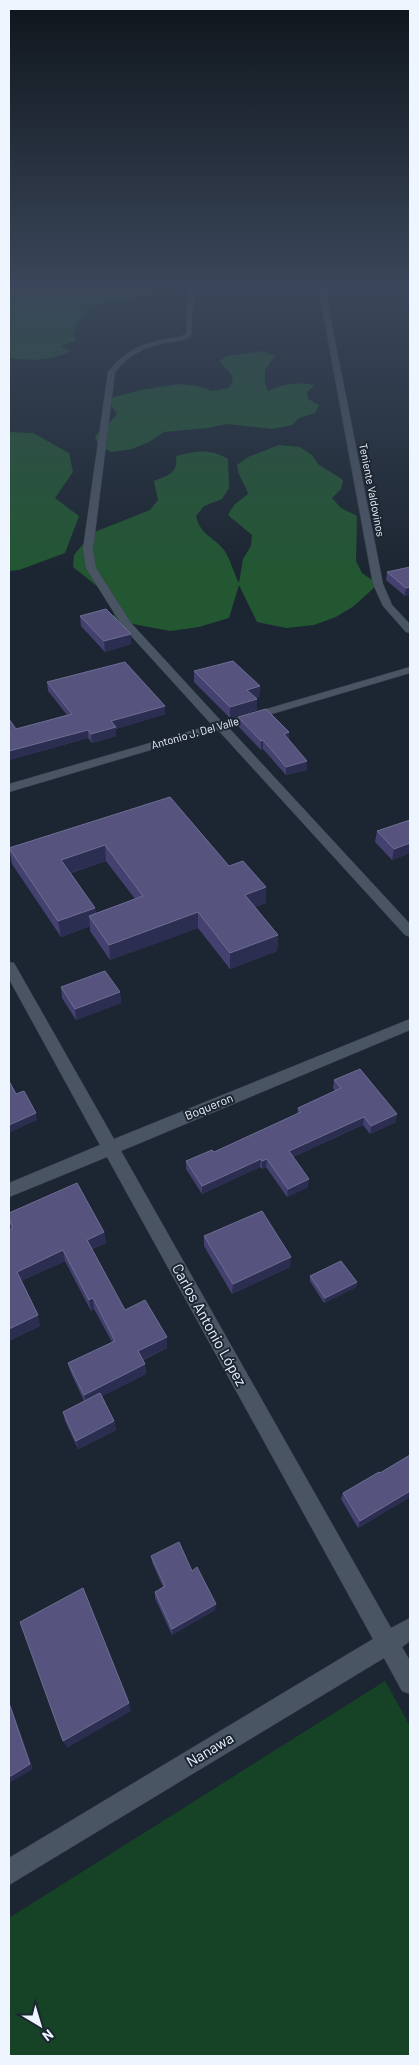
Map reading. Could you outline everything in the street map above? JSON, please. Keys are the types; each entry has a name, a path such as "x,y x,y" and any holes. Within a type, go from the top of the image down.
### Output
{"street":[{"path":"111,381 88,549 91,568 127,625 410,932"},
{"name":"Teniente Valdovinos","path":"339,381 378,584 388,606 410,630"},
{"name":"Antonio J. Del Valle","path":"9,788 410,670"},
{"name":"Carlos Antonio López","path":"9,967 410,1683"},
{"name":"Boqueron","path":"9,1190 410,1024"},
{"name":"Nanawa","path":"9,1872 410,1629"}],"green space":[{"path":"233,381 265,381 268,391 291,384 315,385 307,392 308,399 319,405 315,413 299,418 292,425 272,429 226,424 208,428 164,432 149,442 132,449 111,452 98,445 95,437 117,414 107,399 141,390 179,384 198,386 212,391 229,388"},
{"path":"9,432 33,433 69,453 73,472 55,498 79,516 65,553 19,570 9,571"},
{"path":"279,445 300,447 312,455 318,464 343,480 341,489 332,498 341,508 357,516 356,561 362,573 378,584 354,606 336,617 314,625 286,628 257,622 239,585 229,618 199,627 170,631 107,619 115,615 102,590 73,567 74,555 92,533 150,510 158,500 154,481 174,470 176,467 176,456 203,451 215,453 228,459 229,488 222,499 204,506 196,516 204,531 224,550 239,583 243,559 251,546 252,535 228,515 234,505 248,494 237,465 248,457"},
{"path":"385,1681 410,1726 410,2056 9,2056 9,1918"}],"building":[{"path":"410,567 410,587 406,588 387,572"},
{"path":"106,609 131,634 104,641 80,616"},
{"path":"233,661 260,686 247,690 257,699 230,707 194,671"},
{"path":"125,662 165,706 111,721 116,727 91,734 88,730 9,751 9,719 16,729 72,714 47,682"},
{"path":"266,709 289,732 284,734 307,761 286,767 263,740 261,741 238,717"},
{"path":"170,797 229,866 243,861 266,887 245,895 278,935 230,953 198,912 109,945 89,916 143,896 105,845 61,860 95,908 58,921 9,848"},
{"path":"410,820 410,843 394,849 377,831"},
{"path":"105,971 120,992 75,1009 61,987"},
{"path":"360,1069 397,1114 371,1126 364,1117 289,1151 309,1179 288,1189 267,1159 262,1161 261,1159 202,1186 186,1161 212,1150 214,1152 301,1112 298,1108 341,1088 334,1080"},
{"path":"9,1081 16,1094 24,1091 36,1113 9,1125"},
{"path":"77,1183 104,1232 87,1240 125,1310 145,1300 167,1337 138,1351 145,1364 84,1395 68,1363 115,1341 93,1298 89,1300 63,1250 17,1272 38,1315 9,1329 9,1230 13,1228 9,1213"},
{"path":"262,1211 291,1257 233,1284 204,1236"},
{"path":"341,1261 357,1282 325,1298 310,1276"},
{"path":"100,1393 114,1421 76,1441 63,1412"},
{"path":"410,1455 410,1491 360,1521 343,1493"},
{"path":"179,1542 192,1571 197,1567 216,1604 172,1629 155,1592 165,1586 151,1556"},
{"path":"83,1588 129,1703 63,1741 20,1622"},
{"path":"9,1703 30,1764 9,1777"}]}
